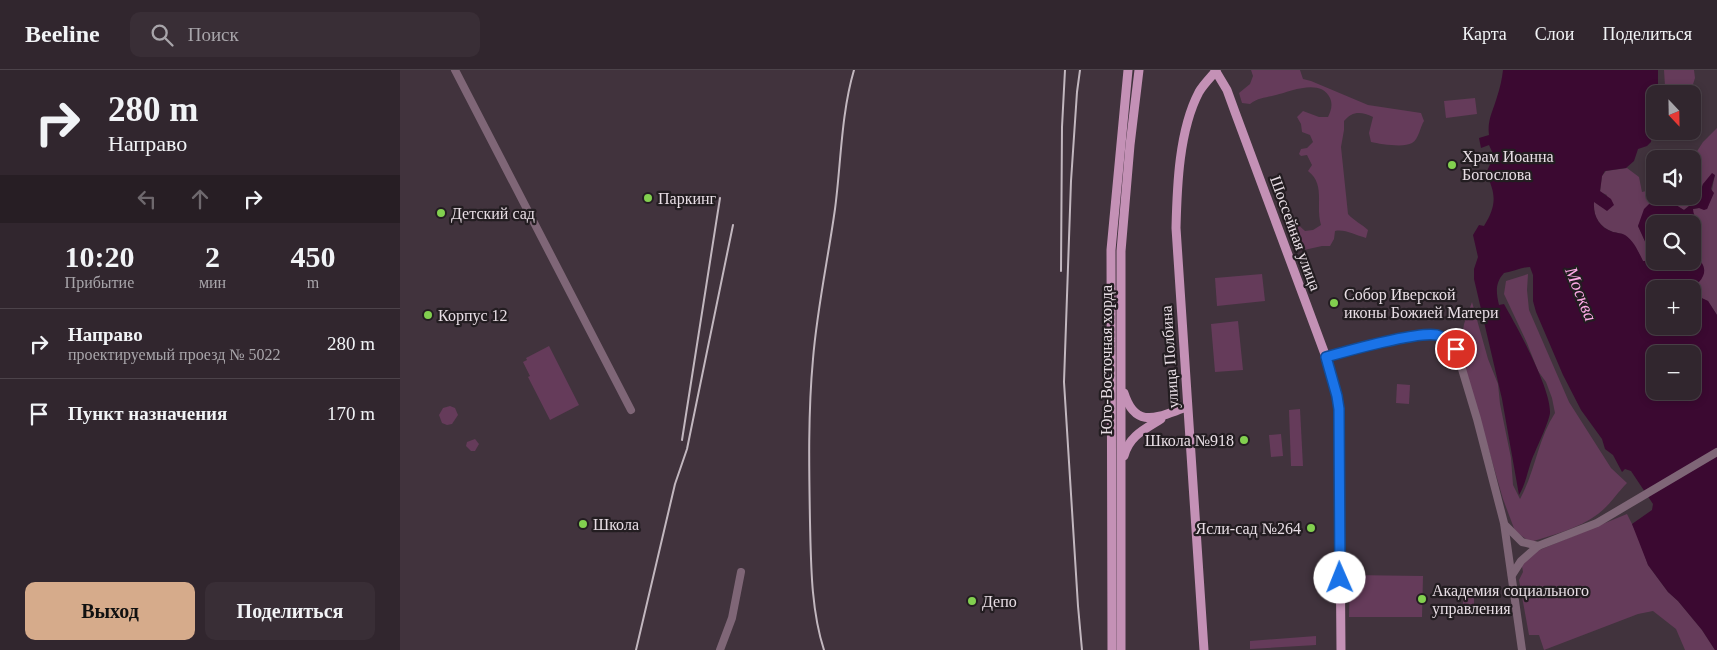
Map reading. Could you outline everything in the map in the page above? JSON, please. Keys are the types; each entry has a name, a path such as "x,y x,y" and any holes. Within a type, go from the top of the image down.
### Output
{"main road":[{"name":"Юго-Восточная хорда","path":"1112,650 1111,250 1128,70"},
{"name":"Юго-Восточная хорда","path":"1121,650 1121,251 1130,145 1139,70"},
{"name":"Шоссейная улица","path":"1216,71 1229,94 1326,357 1337,396 1339,409 1341,650"},
{"name":"улица Полбина","path":"1204,650 1176,228 1177,201 1185,132 1191,110 1200,90 1216,71"},
{"path":"1122,385 1131,408 1141,417 1153,418 1187,407"},
{"path":"1121,466 1126,449 1134,436 1174,411"}],"street":[{"path":"455,70 631,410"},
{"path":"1326,357 1421,335 1439,336 1456,349 1504,523 1522,650"},
{"path":"1512,575 1521,561 1538,546 1590,526 1717,452"},
{"path":"1504,523 1522,542 1538,546"},
{"path":"720,650 732,618 741,572"}],"shaded area":[{"path":"1251,70 1300,70 1303,79 1368,105 1421,113 1424,121 1418,136 1412,143 1403,145 1371,142 1369,133 1373,117 1369,115 1357,113 1350,115 1344,121 1341,147 1348,214 1368,230 1366,238 1335,231 1334,239 1330,246 1295,252 1282,218 1285,217 1293,220 1305,231 1313,230 1321,225 1317,182 1308,171 1312,165 1307,155 1301,156 1299,154 1301,149 1307,148 1313,142 1310,135 1302,132 1301,124 1297,117 1303,111 1319,117 1328,117 1331,101 1326,92 1313,87 1263,98 1250,104 1242,103 1239,93 1250,84 1253,76"},
{"path":"1664,70 1694,70 1695,78 1693,85 1665,85"},
{"path":"1475,98 1477,114 1446,118 1444,101"},
{"path":"1717,128 1717,315 1708,301 1701,298 1701,280 1689,280 1693,270 1701,270 1701,215 1694,215 1693,209 1707,209 1715,175 1703,184 1701,190 1701,150 1698,150"},
{"path":"1627,168 1639,177 1642,192 1646,191 1646,205 1649,205 1638,226 1646,244 1646,261 1643,261 1627,237 1608,230 1600,224 1597,220 1594,206 1594,201 1600,206 1607,195 1600,192 1602,176 1606,171"},
{"path":"1675,205 1690,205 1684,210"},
{"path":"1262,274 1265,301 1217,306 1215,278"},
{"path":"1528,274 1529,310 1569,402 1611,468 1627,483 1606,507 1582,524 1530,542 1515,531 1503,499 1460,351 1464,324 1472,302 1488,359 1498,384 1511,458 1513,485 1520,499 1544,434 1555,413 1546,382 1538,371 1504,294 1506,281"},
{"path":"1238,321 1243,370 1215,372 1211,324"},
{"path":"549,346 579,405 550,420 528,377 530,376 523,362 527,360 526,358"},
{"path":"1397,384 1410,385 1409,404 1396,403"},
{"path":"450,406 455,408 458,415 452,424 447,425 442,423 439,415 443,408"},
{"path":"1300,409 1303,466 1291,466 1289,410"},
{"path":"1281,434 1283,456 1271,457 1269,435"},
{"path":"475,439 479,444 475,451 471,451 466,446 467,442"},
{"path":"1627,514 1639,538 1648,565 1668,592 1702,630 1715,650 1685,650 1676,629 1653,611 1638,614 1544,650 1539,635 1529,635 1519,580 1523,572 1522,566 1532,553"},
{"path":"1350,575 1423,576 1422,617 1349,617"},
{"path":"1474,589 1474,611 1463,611 1463,590"},
{"path":"1316,636 1316,645 1250,649 1250,641"}],"water":[{"name":"Москва","path":"1503,70 1658,70 1658,85 1646,85 1646,140 1651,140 1651,142 1647,146 1638,149 1634,161 1626,168 1605,171 1602,176 1600,191 1611,199 1614,205 1607,211 1594,202 1594,207 1598,220 1604,227 1613,232 1624,234 1631,240 1643,261 1646,261 1646,270 1701,270 1701,262 1703,264 1704,275 1701,280 1646,280 1646,335 1701,335 1701,298 1708,301 1717,315 1717,650 1715,650 1702,630 1668,592 1648,565 1632,524 1652,510 1653,504 1631,471 1625,469 1622,472 1613,455 1605,449 1602,439 1581,410 1563,375 1536,312 1533,301 1533,275 1530,267 1504,273 1499,280 1497,288 1499,305 1504,304 1525,342 1549,402 1550,413 1548,421 1519,495 1502,399 1474,279 1474,269 1478,257 1473,235 1479,225 1484,226 1491,212 1494,200 1492,187 1486,173 1494,156 1489,145 1481,148 1479,138 1489,135 1490,120"},
{"path":"1712,173 1715,175 1711,189 1714,193 1707,209 1693,209 1694,215 1646,215 1646,244 1638,226 1644,209 1648,205 1676,205 1684,210 1690,205 1701,205 1703,184"}],"railway":[{"path":"824,650 816,619 811,570 810,400 817,322 835,209 846,104 854,70"},
{"path":"1061,271 1062,127 1065,70"},
{"path":"1080,70 1071,181 1064,382 1082,650"},
{"path":"682,440 720,198"},
{"path":"636,650 675,484 687,449 733,225"}],"place":[{"name":"Храм Иоанна Богослова","path":"1452,165"},
{"name":"Паркинг","path":"648,198"},
{"name":"Детский сад","path":"441,213"},
{"name":"Собор Иверской иконы Божией Матери","path":"1334,303"},
{"name":"Корпус 12","path":"428,315"},
{"name":"Школа №918","path":"1244,440"},
{"name":"Школа","path":"583,524"},
{"name":"Ясли-сад №264","path":"1311,528"},
{"name":"Академия социального управления","path":"1422,599"},
{"name":"Депо","path":"972,601"}],"route":[{"path":"1340,578 1339,409 1326,357 1431,334 1439,336 1456,349"}]}
